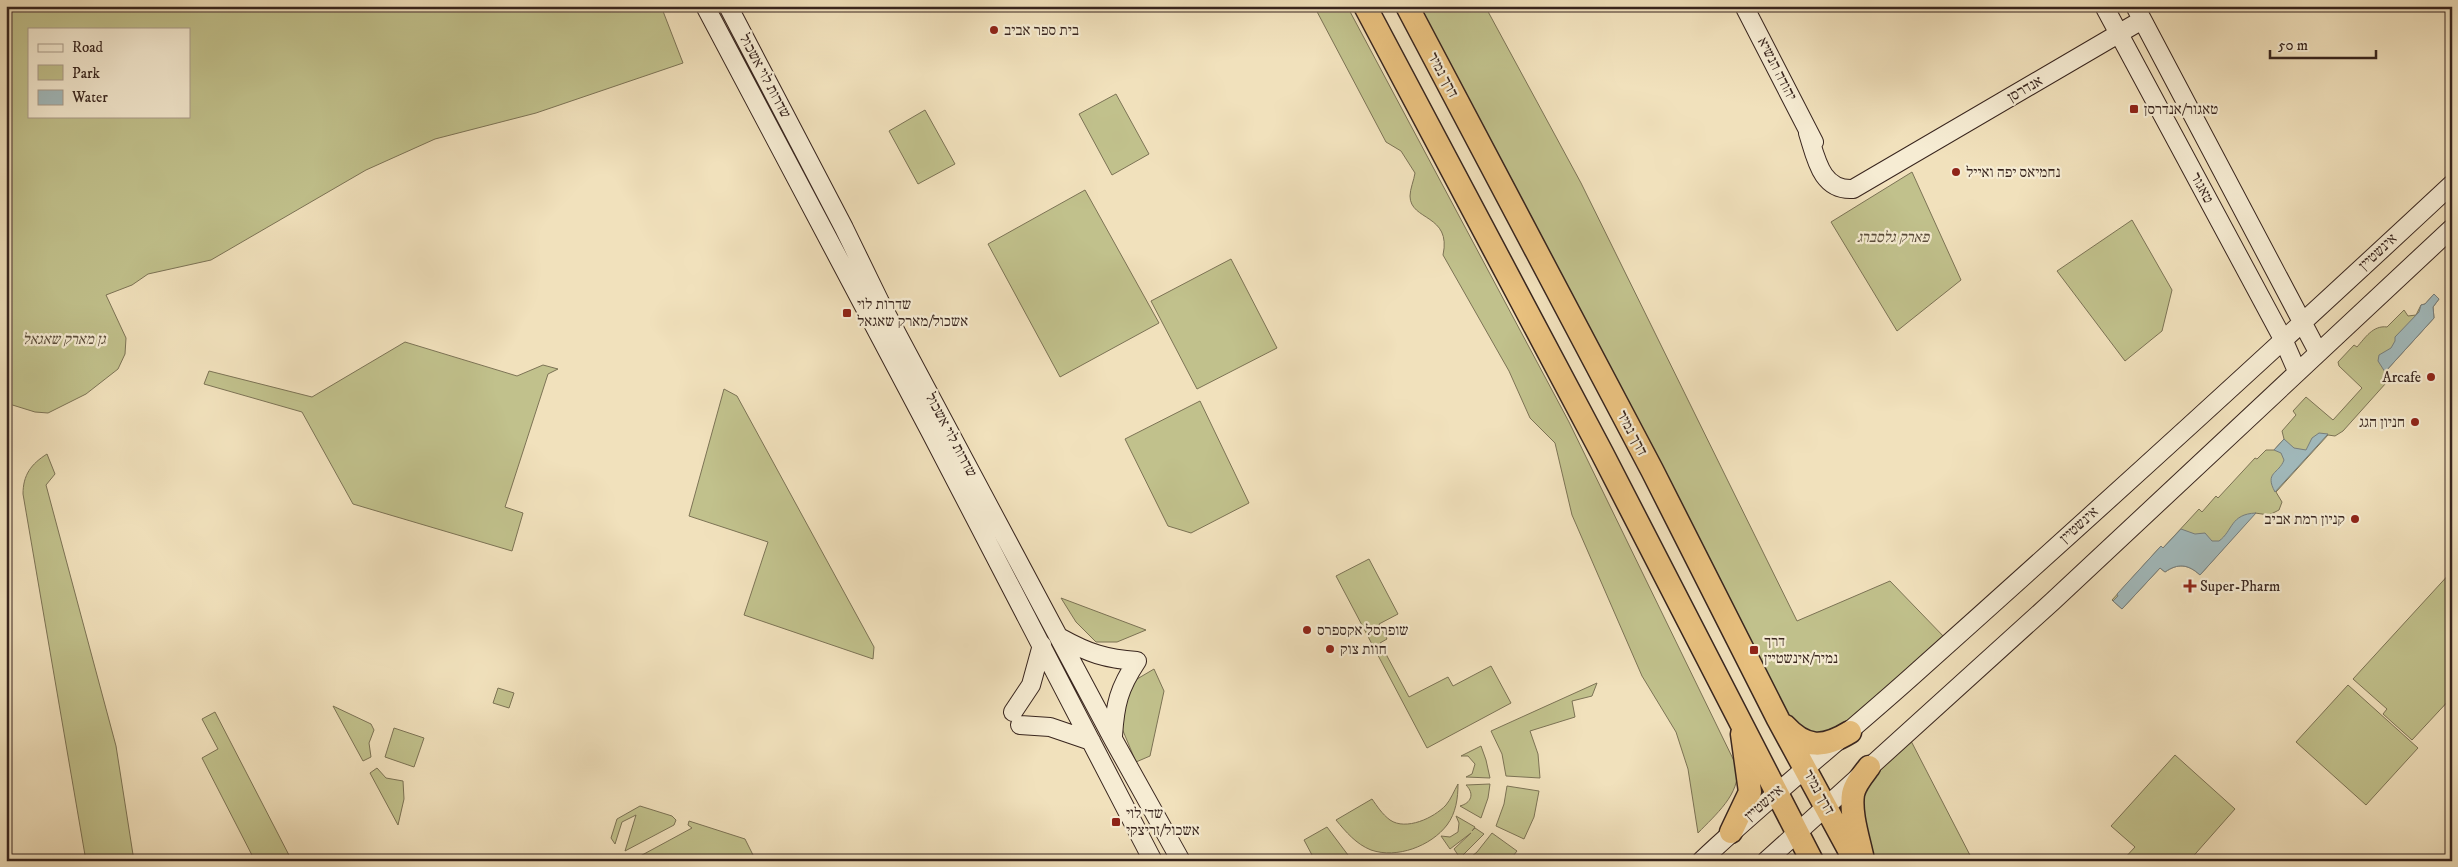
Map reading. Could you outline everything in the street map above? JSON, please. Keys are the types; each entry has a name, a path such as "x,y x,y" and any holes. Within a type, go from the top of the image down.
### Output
{"highway":[{"path":"1365,6 1602,453 1812,861"},
{"name":"דרך נמיר","path":"1407,6 1652,470 1778,719 1855,861"},
{"path":"1778,719 1799,738 1815,744 1830,742 1850,732"},
{"path":"1731,832 1750,792 1741,724"},
{"path":"1863,861 1855,822 1853,795 1856,784 1869,767"}],"street":[{"name":"שדרות לוי אשכול","path":"705,6 1042,645 1153,861"},
{"name":"שדרות לוי אשכול","path":"728,6 844,228 880,302 1113,739 1181,861"},
{"name":"יהודה הנשיא","path":"1744,6 1808,133 1817,161 1827,180 1834,179"},
{"name":"טאגור","path":"2104,6 2283,339 2297,371"},
{"name":"טאגור","path":"2139,13 2318,352"},
{"name":"אנדרסן","path":"1834,179 1842,190 1853,189 2119,33 2139,13"},
{"name":"אינשטיין","path":"1701,861 1776,791 1850,732 2452,184"},
{"path":"1766,861 2040,613 2452,228"},
{"path":"1060,638 1086,652 1110,660 1137,661 1122,683 1114,708 1113,739"},
{"path":"1042,645 1031,685 1017,718 1050,726 1091,741"}],"green space":[{"name":"גן מארק שאגאל","path":"6,6 661,6 683,63 536,113 435,139 366,170 211,260 148,274 132,285 106,295 126,338 125,354 118,369 86,394 48,413 35,412 6,403 6,391 8,396 6,383"},
{"path":"1314,6 1347,6 1569,422 1737,767 1737,777 1731,795 1698,833 1688,769 1676,732 1642,676 1572,515 1555,443 1530,418 1509,371 1443,255 1444,242 1442,232 1437,225 1416,210 1412,204 1410,193 1415,173 1401,151 1386,142"},
{"path":"1419,6 1485,6 1581,183 1797,621 1890,581 1946,639 1844,729 1809,735 1784,715 1719,577"},
{"path":"1116,94 1149,154 1112,175 1079,114"},
{"path":"925,110 955,164 918,184 889,131"},
{"name":"פארק גלסברג","path":"1912,172 1961,280 1897,331 1831,222"},
{"path":"1085,190 1159,323 1060,377 988,244"},
{"path":"2132,220 2172,290 2162,331 2125,361 2057,271"},
{"path":"1231,259 1277,348 1197,389 1151,301"},
{"path":"2434,294 2439,299 2433,307 2434,318 2385,372 2386,383 2343,431 2335,436 2328,435 2276,492 2282,502 2279,510 2269,515 2255,513 2200,575 2183,566 2174,567 2165,572 2160,568 2122,609 2112,600 2161,546 2163,548 2199,509 2202,512 2216,496 2218,498 2255,458 2257,459 2266,450 2274,450 2284,439 2282,431 2296,415 2293,411 2306,397 2333,420 2362,388 2339,366 2338,362 2354,345 2357,347 2373,330 2387,327 2404,310 2408,316 2416,315 2421,305 2425,304"},
{"path":"405,342 517,376 543,365 558,369 548,374 505,507 523,513 512,551 353,504 302,412 204,384 209,371 312,397"},
{"path":"724,389 737,396 874,647 873,659 744,615 768,542 689,516"},
{"path":"1200,401 1249,503 1191,533 1168,526 1125,439"},
{"path":"47,454 55,474 46,485 116,746 134,861 86,861 23,494 24,481 32,466"},
{"path":"1369,559 1398,614 1379,624 1387,639 1380,643 1409,697 1448,677 1453,686 1491,666 1511,703 1427,748 1336,576"},
{"path":"2452,571 2452,697 2412,740 2383,714 2387,709 2353,679"},
{"path":"1061,598 1146,630 1117,642 1096,642 1076,622"},
{"path":"1154,669 1164,691 1150,756 1136,762 1121,726 1124,701 1132,682"},
{"path":"1597,683 1592,696 1572,701 1575,717 1530,731 1538,754 1540,778 1506,776 1502,754 1491,731"},
{"path":"2348,685 2418,748 2366,805 2296,742"},
{"path":"498,688 514,693 509,708 493,703"},
{"path":"333,706 371,724 374,730 369,743 371,757 363,761"},
{"path":"215,712 292,861 255,861 202,758 218,749 202,719"},
{"path":"394,728 424,738 414,767 385,757"},
{"path":"1910,739 1973,861 1870,861 1858,812 1870,775"},
{"path":"1481,746 1490,778 1466,777 1472,774 1475,764 1468,756 1461,756"},
{"path":"2175,755 2235,809 2189,861 2122,861 2135,847 2111,826"},
{"path":"377,768 386,778 403,781 404,799 398,825 370,773"},
{"path":"1458,784 1456,805 1453,816 1447,825 1432,839 1413,849 1392,853 1371,850 1356,841 1336,820 1372,799 1382,813 1390,820 1397,823 1412,824 1441,810 1451,798"},
{"path":"1490,784 1488,798 1481,818 1460,806 1467,803 1471,795 1466,785"},
{"path":"1507,786 1539,791 1534,817 1524,839 1496,826 1504,804"},
{"path":"640,806 672,816 676,820 674,825 625,851 636,815 622,822 615,844 611,838 617,819"},
{"path":"1456,816 1475,827 1472,831 1475,828 1484,834 1460,858 1454,849 1471,833 1450,849 1441,836 1450,837 1458,832 1459,823"},
{"path":"689,821 745,839 756,861 631,861 692,828 688,825"},
{"path":"1327,827 1351,859 1349,861 1318,861 1312,855 1304,840"},
{"path":"1492,833 1517,851 1509,861 1466,861 1477,852"}],"water":[{"path":"2434,294 2439,299 2433,307 2434,318 2385,372 2378,361 2379,355 2391,348 2395,337 2419,312 2421,305 2425,304"},
{"path":"2319,433 2328,434 2275,492 2271,481 2272,477 2284,460 2281,453 2274,450 2284,439 2294,448 2306,450 2312,438"},
{"path":"2256,513 2200,575 2183,566 2174,567 2165,572 2160,568 2122,609 2113,601 2118,596 2117,594 2161,546 2163,548 2181,529 2195,534 2205,533 2212,541 2219,541 2241,516"}],"place":[{"name":"בית ספר אביב","path":"994,30"},
{"name":"טאגור/אנדרסן","path":"2134,109"},
{"name":"נחמיאס יפה ואייל","path":"1956,172"},
{"name":"שדרות לוי אשכול/מארק שאגאל","path":"847,313"},
{"name":"Arcafe","path":"2431,377"},
{"name":"חניון הגג","path":"2415,422"},
{"name":"קניון רמת אביב","path":"2355,519"},
{"name":"Super-Pharm","path":"2190,586"},
{"name":"שופרסל אקספרס","path":"1307,630"},
{"name":"חוות צוק","path":"1330,649"},
{"name":"דרך נמיר/אינשטיין","path":"1754,650"},
{"name":"שד׳ לוי אשכול/זריצקי","path":"1116,822"}]}
